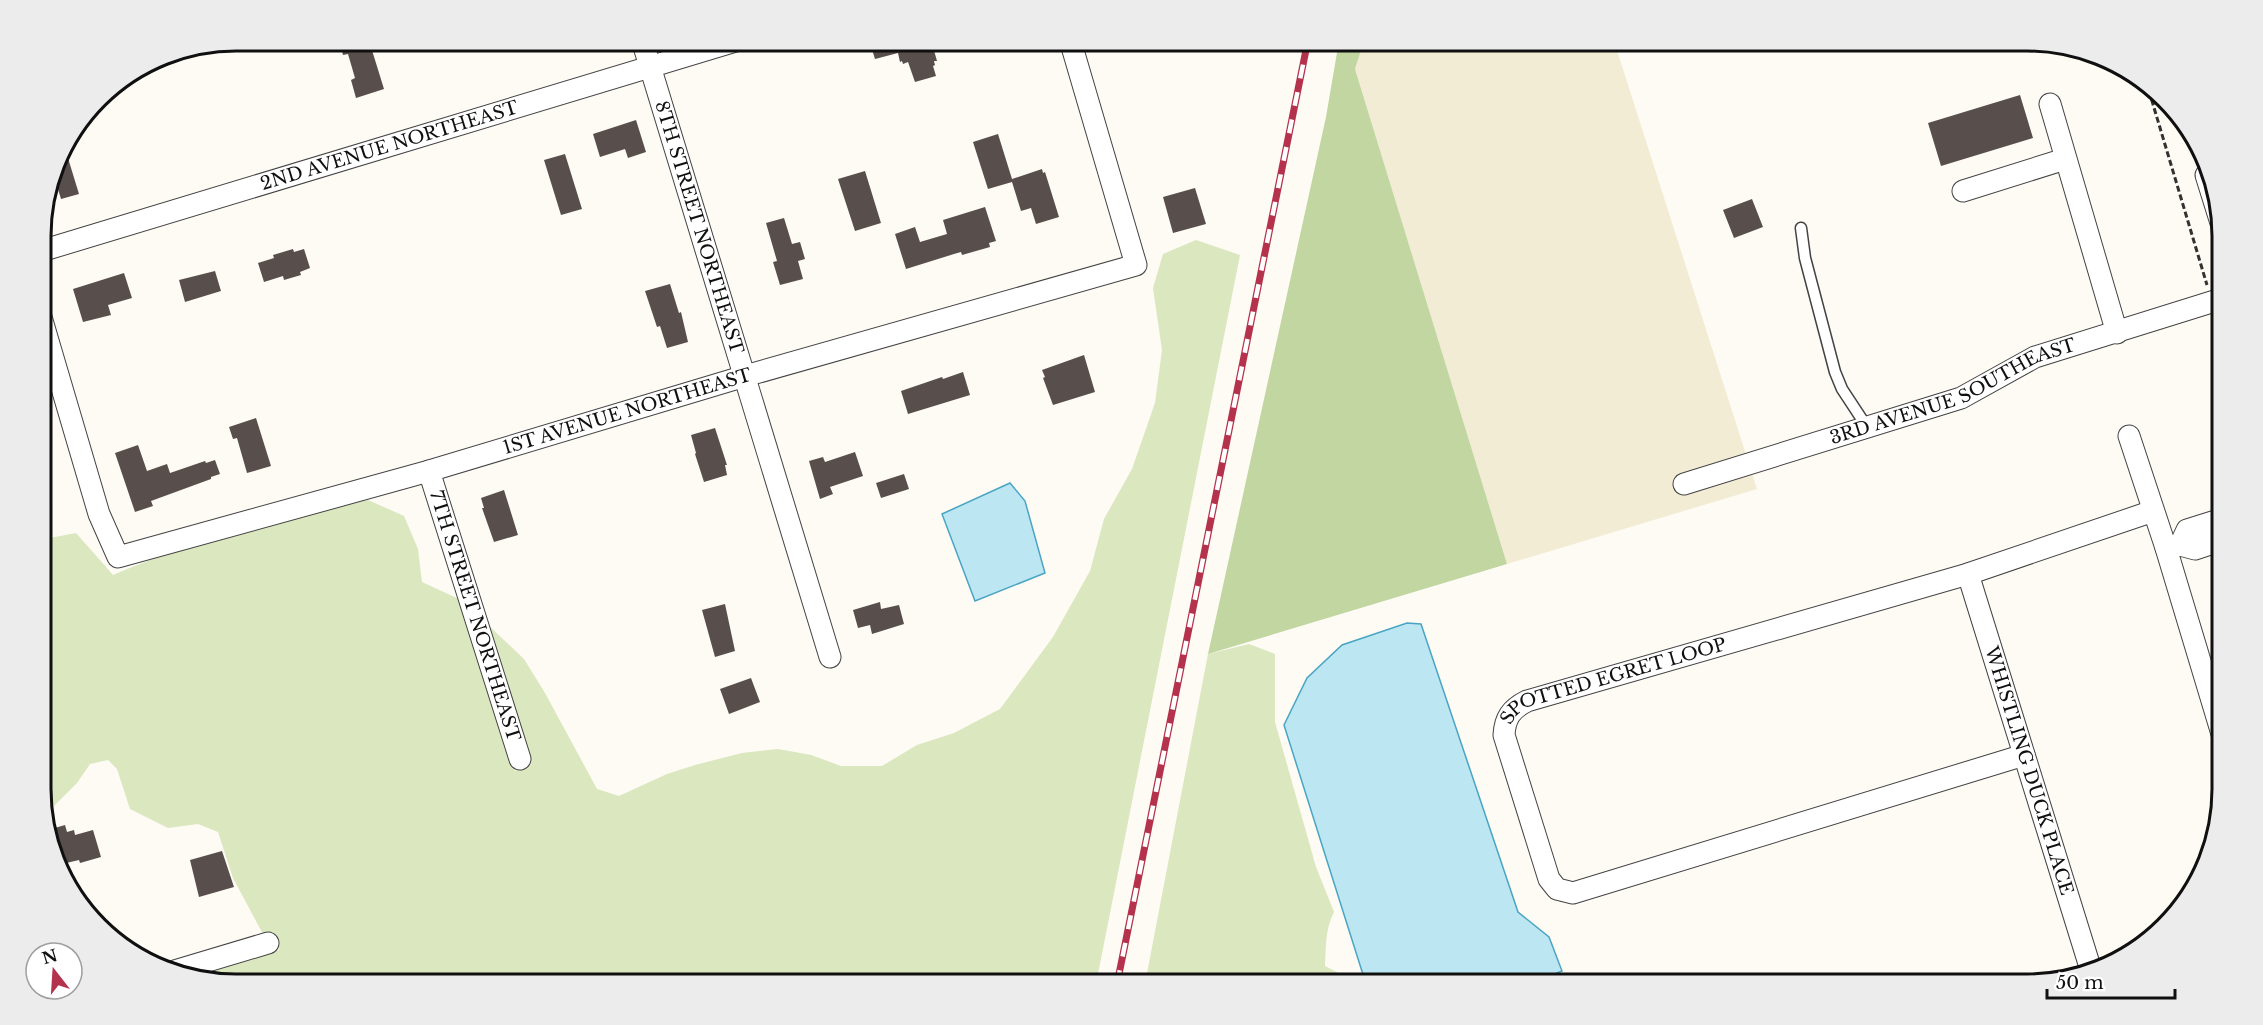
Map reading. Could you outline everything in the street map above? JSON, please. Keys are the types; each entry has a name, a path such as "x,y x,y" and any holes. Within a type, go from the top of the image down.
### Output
{"street":[{"name":"8TH STREET NORTHEAST","path":"645,51 830,657"},
{"name":"2ND AVENUE NORTHEAST","path":"51,248 704,51"},
{"name":"1ST AVENUE NORTHEAST","path":"51,352 99,514 118,557 429,471 745,376 1136,265 1073,51"},
{"path":"2050,104 2117,333"},
{"path":"1963,190 2065,159"},
{"name":"3RD AVENUE SOUTHEAST","path":"1684,484 1961,398 2035,357 2212,301"},
{"path":"2129,436 2153,511 2173,547 2212,696"},
{"name":"7TH STREET NORTHEAST","path":"429,471 520,759"},
{"name":"SPOTTED EGRET LOOP","path":"2024,755 1573,893 1557,889 1549,879 1504,735 1504,722 1514,707 1527,701 1968,574 2153,511"},
{"path":"2173,547 2187,530 2212,522"},
{"path":"2173,547 2195,549 2212,543"},
{"name":"WHISTLING DUCK PLACE","path":"1968,574 2089,963"},
{"path":"186,967 268,943"}],"lane":[{"path":"1801,228 1805,258 1835,372 1842,389 1867,427"}],"path":[{"path":"2150,98 2212,288"}],"shaded area":[{"path":"1361,51 1617,51 1757,489 1507,564 1355,69"}],"green space":[{"path":"1337,51 1361,51 1355,69 1507,564 1208,654 1326,117"},
{"path":"1196,240 1240,255 1098,974 224,974 208,971 279,950 273,932 263,934 233,878 218,832 198,824 168,828 130,809 117,769 108,760 90,764 77,783 53,809 51,538 76,533 113,575 168,554 226,536 368,500 404,516 418,549 422,582 461,600 515,771 531,765 487,624 524,659 597,789 619,796 667,774 742,753 778,749 811,755 841,766 882,766 917,745 954,733 1000,709 1053,637 1090,571 1104,519 1132,469 1155,403 1162,350 1153,288 1163,254"},
{"path":"1249,644 1275,654 1275,722 1316,867 1334,912 1327,932 1325,966 1340,974 1147,974 1208,654"}],"water":[{"path":"1010,483 1025,501 1045,573 975,601 942,514"},
{"path":"1407,623 1421,624 1518,912 1549,937 1562,971 1554,974 1363,974 1284,725 1307,678 1342,645"}],"building":[{"path":"342,51 372,51 384,89 356,98 351,80 355,78 348,54 343,55"},
{"path":"872,51 934,51 937,61 934,61 933,66 936,76 915,82 908,62 903,64 902,61 900,62 898,53 875,59"},
{"path":"2020,95 2033,138 1941,166 1928,123"},
{"path":"636,120 646,152 628,158 625,149 600,157 593,134"},
{"path":"998,134 1012,179 1042,169 1043,173 1045,172 1059,217 1036,224 1031,208 1021,211 1012,182 988,189 973,142"},
{"path":"565,154 582,209 561,215 544,160"},
{"path":"68,158 79,194 61,199 57,187"},
{"path":"865,171 881,223 855,231 838,179"},
{"path":"1195,188 1206,224 1173,233 1163,197"},
{"path":"1752,199 1763,227 1734,238 1723,210"},
{"path":"985,207 996,241 989,243 990,247 962,255 961,252 906,269 895,234 915,227 920,242 947,234 943,220"},
{"path":"784,218 792,244 800,242 805,259 798,261 803,279 780,285 773,262 777,261 766,223"},
{"path":"293,249 294,252 304,249 310,268 300,272 301,275 284,280 283,276 264,282 258,263 274,258 273,255"},
{"path":"215,271 221,291 185,302 179,280"},
{"path":"124,273 132,298 108,305 111,315 83,322 73,289"},
{"path":"670,284 679,313 681,312 688,342 667,348 645,291"},
{"path":"1084,355 1095,392 1053,405 1042,370"},
{"path":"963,372 970,395 908,414 901,391"},
{"path":"256,418 271,466 247,473 237,438 233,439 229,427"},
{"path":"715,428 727,465 725,465 727,475 704,482 691,435"},
{"path":"138,445 147,471 167,464 170,473 205,461 206,463 215,460 220,474 151,501 153,506 135,512 115,453"},
{"path":"855,452 863,476 830,487 833,494 820,499 809,461 823,457 825,462"},
{"path":"904,474 909,489 881,498 876,483"},
{"path":"504,490 518,535 494,542 482,508 484,508 481,498"},
{"path":"880,602 881,609 899,605 904,624 872,634 870,625 858,628 853,610"},
{"path":"725,604 735,651 715,657 702,610"},
{"path":"751,678 760,702 729,714 720,689"},
{"path":"65,825 67,832 74,830 75,835 93,830 101,857 80,863 79,860 66,863 55,828"},
{"path":"222,851 234,887 199,897 190,860"}],"railway":[{"path":"1119,974 1306,51"}]}
